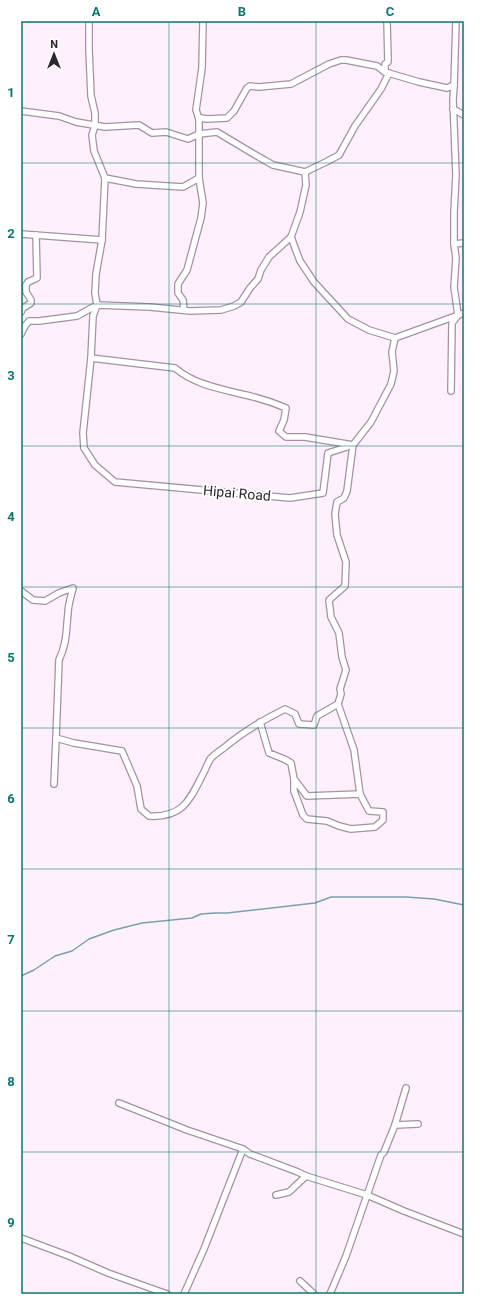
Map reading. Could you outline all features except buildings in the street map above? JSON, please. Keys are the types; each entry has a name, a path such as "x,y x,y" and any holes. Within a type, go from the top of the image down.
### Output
{"street":[{"path":"90,21 89,49 91,96 95,113 95,126 92,135 94,151 105,178 136,184 182,188 199,178"},
{"path":"184,310 183,300 178,293 178,284 187,270 201,218 203,203 199,178 199,119 196,110 202,68 203,21"},
{"path":"21,111 59,116 76,122 105,128 140,126 152,133 166,132 188,139 199,134 217,132 274,165 305,172 339,155 355,126 381,89 387,72 388,21"},
{"path":"451,391 452,323 458,315 454,287 456,258 454,244 454,212 456,175 453,109 456,21"},
{"path":"199,119 227,118 234,111 247,88 250,86 259,87 291,84 335,62 346,60 377,66 387,72 419,82 447,88 454,85"},
{"path":"453,109 464,115"},
{"path":"22,332 30,321 39,322 77,316 97,305 184,310 221,310 234,306 241,302 258,279 261,270 269,257 291,237 300,212 306,185 305,172"},
{"name":"Hipai Road","path":"105,178 102,240 96,274 95,293 97,305 93,316 91,358 83,433 84,448 96,465 115,482 290,498 323,493 328,452 353,445"},
{"path":"21,234 102,240"},
{"path":"21,312 23,308 31,303 31,300 26,292 26,285 28,282 37,278 36,235"},
{"path":"291,237 300,260 314,282 348,320 369,330 395,338 464,313"},
{"path":"454,244 464,244"},
{"path":"21,324 22,332"},
{"path":"260,722 269,753 284,758 291,763 294,779 294,791 303,815 307,819 327,820 339,826 351,828 375,827 383,820 383,812 369,812 360,794 354,750 338,704 346,670 342,657 339,634 331,616 329,600 345,586 346,562 337,535 335,514 337,502 344,498 347,491 353,445 371,422 391,384 394,371 392,352 395,338"},
{"path":"91,358 174,368 183,376 202,384 242,394 286,408 284,420 279,431 286,437 305,437 353,445"},
{"path":"21,591 33,600 46,601 58,593 73,588 68,614 64,651 59,660 54,784"},
{"path":"56,738 74,743 122,751 137,786 141,809 149,816 158,817 168,815 183,808 210,759 240,734 286,709 295,714 299,724 314,724 317,716 338,704"},
{"path":"294,779 307,796 360,794"},
{"path":"330,1294 346,1256 381,1155 384,1152 395,1124 406,1088"},
{"path":"119,1103 187,1130 244,1149 250,1154 306,1176 367,1195 464,1234"},
{"path":"395,1124 418,1124"},
{"path":"184,1294 204,1249 244,1149"},
{"path":"276,1195 289,1192 306,1176"},
{"path":"21,1238 69,1256 108,1273 167,1294"},
{"path":"300,1281 314,1294"}],"waterway":[{"path":"21,976 34,970 55,956 72,951 89,939 114,930 142,923 192,918 201,914 227,913 315,903 331,897 406,897 434,899 464,905"}]}
